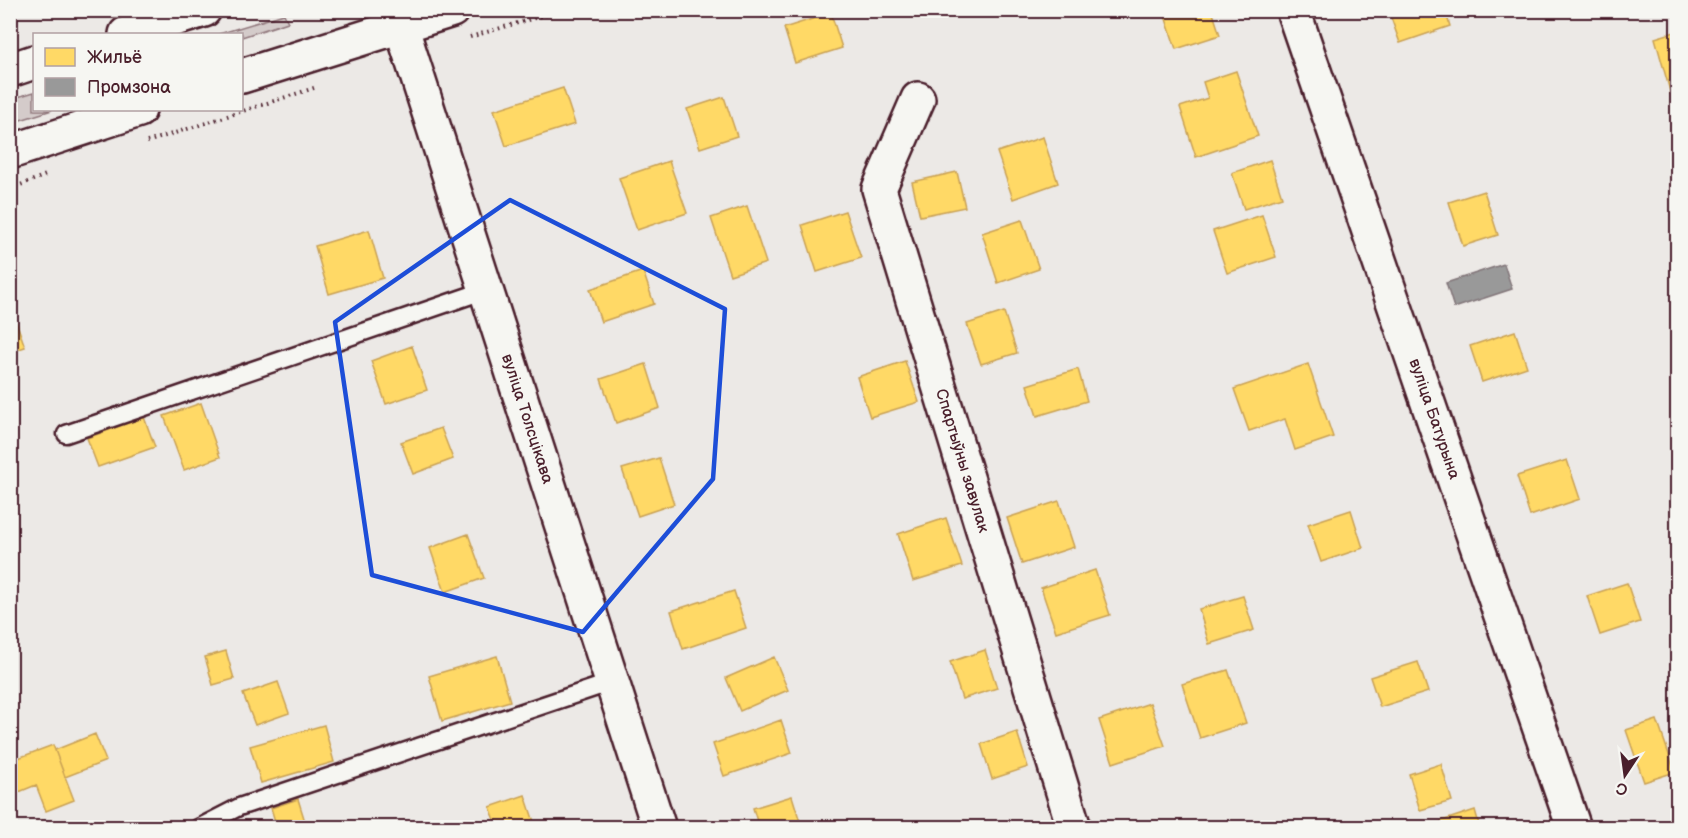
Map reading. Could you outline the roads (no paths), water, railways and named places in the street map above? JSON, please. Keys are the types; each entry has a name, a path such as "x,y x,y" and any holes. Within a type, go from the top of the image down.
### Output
{"street":[{"path":"129,33 204,10"},
{"name":"вуліца Батурына","path":"1293,10 1574,828"},
{"path":"243,76 399,19 460,24"},
{"name":"вуліца Толсцікава","path":"399,19 659,828"},
{"path":"10,70 33,62"},
{"name":"Спартыўны завулак","path":"918,99 879,189 1074,828"},
{"path":"10,152 136,111"}],"lane":[{"path":"66,434 486,290"},
{"path":"198,828 239,807 612,682"}]}
